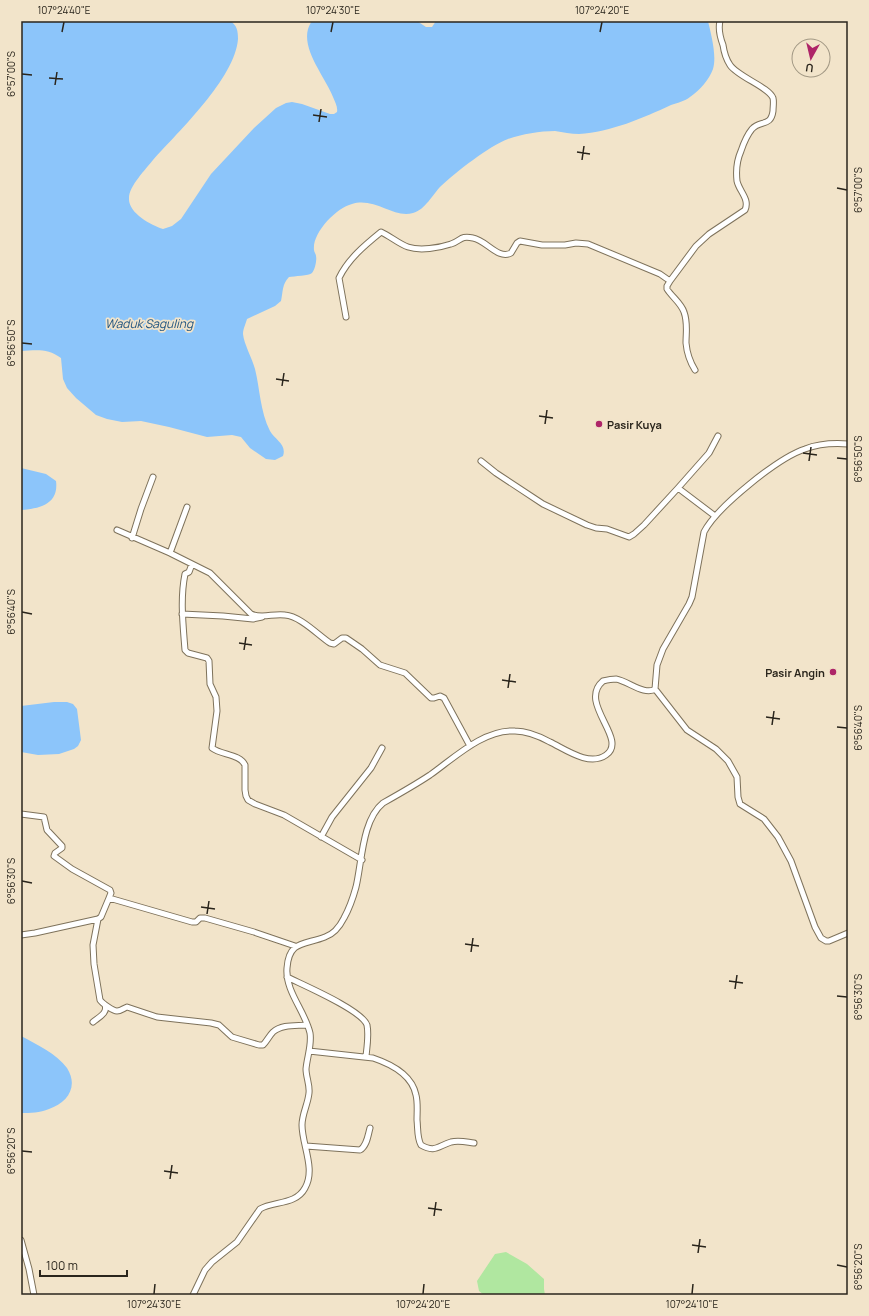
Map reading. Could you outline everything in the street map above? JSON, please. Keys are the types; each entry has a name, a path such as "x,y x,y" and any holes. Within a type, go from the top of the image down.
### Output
{"street":[{"path":"695,370 687,350 687,323 684,312 682,307 667,289 667,286 696,246 714,230 745,210 747,204 737,181 740,152 751,130 757,125 769,121 774,104 772,96 730,66 720,37 720,21"},
{"path":"346,317 339,278 362,247 381,232 408,247 421,248 444,246 452,244 461,237 473,238 499,253 507,254 511,253 520,241 542,245 584,243 596,246 660,274 670,281"},
{"path":"481,461 496,473 543,504 587,525 615,531 626,537 631,537 709,453 718,436"},
{"path":"848,444 817,446 805,449 791,456 756,478 708,524 704,532 692,597 663,649 657,664 655,689 687,730 716,750 728,761 737,777 738,797 740,804 764,819 778,837 791,861 815,927 821,938 829,941 848,933"},
{"path":"132,538 153,477"},
{"path":"678,488 715,516"},
{"path":"170,553 187,507"},
{"path":"117,530 132,538 170,553 210,573 251,614 263,616 292,616 332,644 342,638 346,638 362,649 380,665 400,670 405,673 431,698 440,696 444,698 470,746"},
{"path":"192,564 190,570 184,575 182,592 182,614 186,651 209,660 210,684 216,697 217,717 212,748 244,761 246,796 248,800 284,814 362,860"},
{"path":"182,614 256,619 263,616"},
{"path":"193,1295 206,1270 212,1262 236,1242 260,1209 265,1206 291,1200 300,1194 305,1188 309,1171 302,1120 309,1095 306,1069 310,1034 287,977 288,960 295,946 331,934 338,928 344,918 356,889 368,827 372,815 377,808 383,802 429,775 470,746 495,734 507,731 524,732 540,737 577,755 588,758 603,757 610,751 612,742 596,702 595,694 598,685 603,681 616,679 644,691 649,692 655,689"},
{"path":"322,837 332,817 371,768 382,748"},
{"path":"21,814 44,817 47,830 62,846 62,848 55,853 54,856 72,869 110,890 111,893 101,917 98,919 35,934 21,935"},
{"path":"110,898 192,922 196,922 200,918 205,918 295,946"},
{"path":"98,919 93,945 93,954 100,1000 105,1005 118,1011 127,1007 157,1017 219,1025 232,1037 259,1045 263,1045 274,1031 279,1028 286,1026 307,1025"},
{"path":"287,977 353,1010 364,1019 367,1024 368,1031 366,1056"},
{"path":"93,1022 106,1012 105,1005"},
{"path":"309,1051 366,1056 380,1060 403,1074 410,1080 416,1093 419,1141 421,1145 430,1149 436,1149 448,1143 457,1141 474,1143"},
{"path":"306,1146 360,1150 363,1148 370,1128"},
{"path":"21,1240 34,1295"}],"green space":[{"path":"506,1252 527,1264 544,1279 545,1295 484,1295 479,1291 477,1281 495,1254"}],"water":[{"name":"Waduk Saguling","path":"21,21 230,21 236,26 238,39 235,54 217,87 191,119 142,173 130,193 129,198 132,209 141,218 152,225 163,229 172,226 181,219 211,174 254,128 276,108 292,102 330,114 337,112 337,106 330,90 311,55 308,46 308,29 312,21 417,21 426,27 432,27 436,21 708,21 713,45 714,64 707,81 688,98 626,124 591,133 579,134 555,131 537,132 513,137 500,142 482,153 455,174 441,186 421,209 413,213 399,213 369,203 360,203 346,206 332,216 321,229 314,243 316,262 312,273 289,277 284,285 281,301 275,306 247,319 243,330 245,342 255,369 262,408 267,423 272,434 282,445 284,452 283,456 275,460 266,459 250,448 241,437 232,435 207,437 141,421 122,422 96,415 67,388 63,379 61,358 47,351 21,351"},
{"path":"21,468 46,474 56,481 54,495 47,504 21,510"},
{"path":"67,702 73,704 77,709 81,740 78,746 74,749 59,754 38,755 21,752 21,706"},
{"path":"21,1036 58,1058 67,1068 70,1075 72,1082 71,1088 66,1098 61,1103 46,1110 21,1113"}],"place":[{"name":"Pasir Kuya","path":"599,424"},
{"name":"Pasir Angin","path":"833,672"}]}
